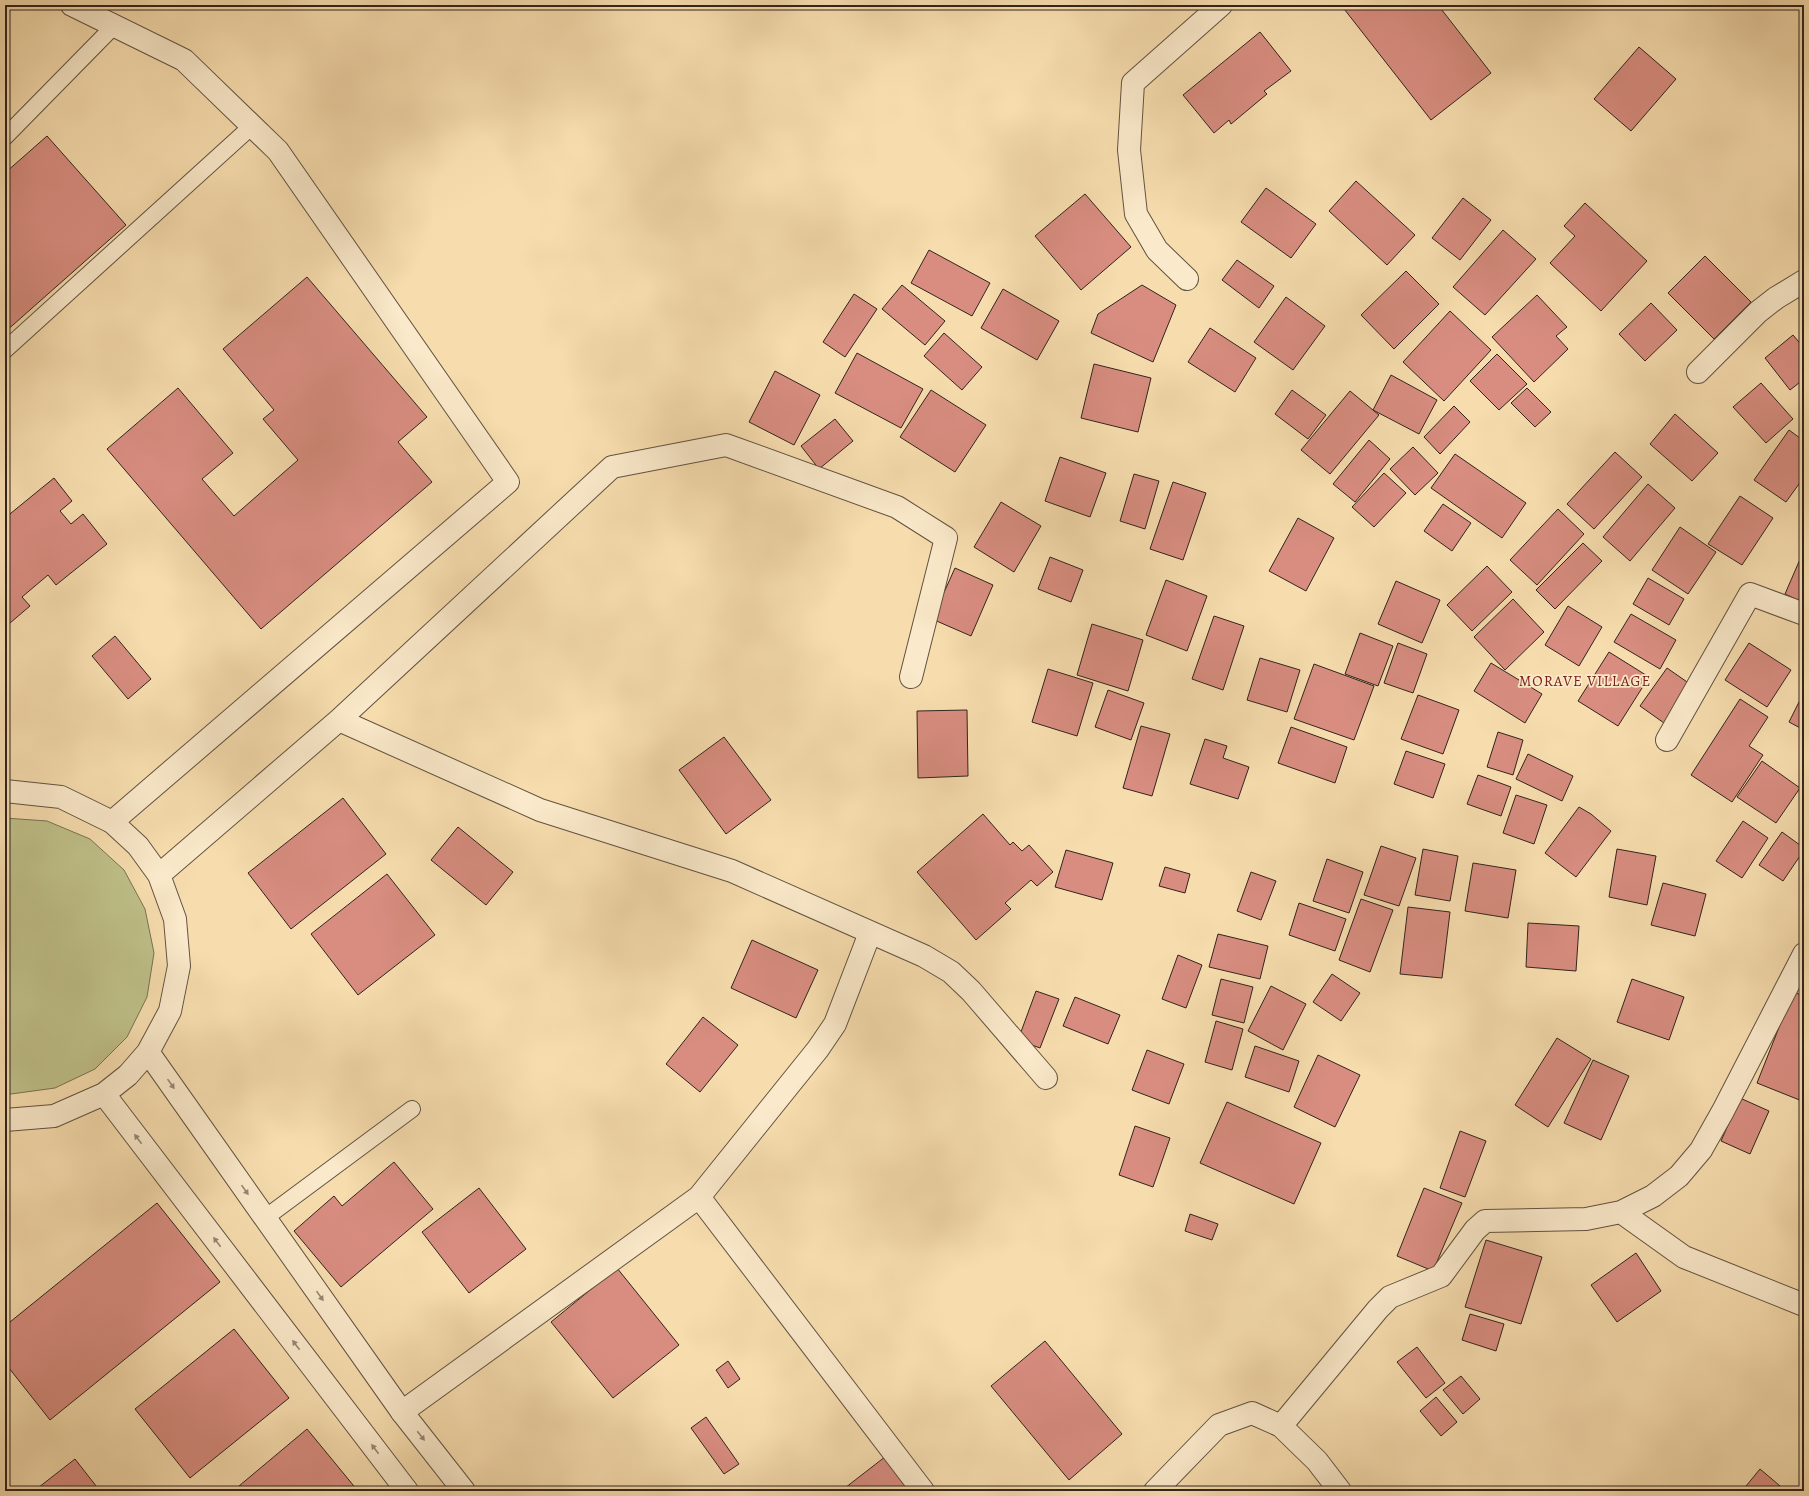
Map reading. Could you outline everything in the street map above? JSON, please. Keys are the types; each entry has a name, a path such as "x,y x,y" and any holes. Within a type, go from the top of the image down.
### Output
{"street":[{"path":"72,5 184,60 278,152 508,482 112,822"},
{"path":"1187,279 1157,250 1136,214 1128,150 1133,82 1221,5"},
{"path":"1698,372 1758,312 1776,298 1804,282"},
{"path":"159,876 339,720 612,467 726,445 897,507 946,538 911,677"},
{"path":"1668,740 1750,594 1804,614"},
{"path":"339,720 540,810 732,871 924,956 951,972 971,991 1046,1078"},
{"path":"5,791 61,797 112,822 138,846 159,876 175,919 179,966 170,1011 148,1052 128,1075 104,1094 54,1116 5,1120"},
{"path":"402,1412 699,1198 818,1050 835,1024 870,933"},
{"path":"1281,1426 1378,1309 1390,1297 1441,1276 1474,1230 1485,1221 1586,1219 1621,1212 1654,1196 1679,1176 1701,1150 1723,1111 1804,954"},
{"path":"148,1052 402,1412 464,1491"},
{"path":"104,1094 407,1491"},
{"path":"699,1198 923,1491"},
{"path":"1621,1212 1684,1257 1804,1305"},
{"path":"1155,1491 1219,1425 1252,1413 1281,1426 1317,1460 1340,1491"}],"lane":[{"path":"5,137 114,26"},
{"path":"5,350 252,126"},
{"path":"265,1218 412,1109"}],"green space":[{"path":"5,818 47,821 90,839 124,870 145,909 154,953 147,997 127,1037 95,1069 55,1088 11,1094 5,1093"}],"building":[{"path":"1341,5 1438,5 1491,73 1431,120"},
{"path":"1260,32 1291,71 1264,91 1267,94 1231,124 1229,120 1214,133 1183,95"},
{"path":"1639,47 1676,79 1631,131 1594,99"},
{"path":"47,136 126,225 5,332 5,173"},
{"path":"1356,181 1415,235 1387,265 1329,211"},
{"path":"1266,188 1316,224 1291,258 1241,222"},
{"path":"1085,194 1131,247 1081,290 1035,236"},
{"path":"1463,198 1491,220 1460,260 1432,238"},
{"path":"1585,203 1647,261 1601,311 1550,263 1575,236 1564,226"},
{"path":"1503,230 1536,259 1485,315 1453,287"},
{"path":"929,250 990,283 972,316 911,283"},
{"path":"1705,256 1751,302 1714,339 1668,293"},
{"path":"1237,260 1274,286 1259,308 1222,280"},
{"path":"1406,271 1439,304 1394,349 1361,315"},
{"path":"307,277 427,417 398,442 432,482 261,629 107,449 178,388 233,453 202,479 234,516 298,460 263,419 274,410 223,349"},
{"path":"902,285 945,321 925,345 882,309"},
{"path":"1142,285 1176,305 1153,362 1091,333 1098,314"},
{"path":"1003,289 1059,321 1037,360 981,328"},
{"path":"854,294 877,309 845,357 823,342"},
{"path":"1537,295 1567,327 1556,336 1568,349 1534,382 1492,337"},
{"path":"1286,297 1325,326 1293,370 1254,342"},
{"path":"1651,303 1677,330 1645,361 1619,334"},
{"path":"1450,311 1491,350 1444,401 1403,362"},
{"path":"1210,328 1256,358 1235,392 1188,362"},
{"path":"944,333 982,367 962,390 924,356"},
{"path":"1793,335 1804,348 1804,379 1790,390 1765,358"},
{"path":"857,353 923,389 901,428 835,393"},
{"path":"1497,354 1527,384 1499,410 1470,381"},
{"path":"1094,364 1151,378 1138,432 1081,418"},
{"path":"775,371 820,395 794,445 749,422"},
{"path":"1391,375 1437,400 1419,434 1373,410"},
{"path":"1761,383 1793,419 1766,443 1733,407"},
{"path":"1527,388 1551,412 1535,427 1511,403"},
{"path":"931,390 986,425 955,472 900,437"},
{"path":"1292,390 1326,415 1308,439 1275,414"},
{"path":"1350,391 1379,415 1330,474 1301,450"},
{"path":"1454,406 1470,422 1440,454 1424,437"},
{"path":"1675,414 1718,453 1692,481 1650,444"},
{"path":"835,419 853,441 819,469 801,446"},
{"path":"1789,430 1804,441 1804,477 1786,502 1754,480"},
{"path":"1369,440 1390,459 1355,502 1333,484"},
{"path":"1413,447 1438,473 1415,495 1390,469"},
{"path":"1615,452 1642,477 1594,529 1567,504"},
{"path":"1455,454 1526,503 1502,538 1431,488"},
{"path":"1060,457 1106,473 1090,517 1045,501"},
{"path":"1384,473 1406,493 1374,527 1352,507"},
{"path":"1134,474 1159,481 1145,529 1120,521"},
{"path":"54,478 72,501 60,511 71,524 83,514 107,544 56,585 48,575 22,597 30,606 10,623 5,617 5,518"},
{"path":"1173,482 1206,493 1183,560 1150,549"},
{"path":"1648,484 1675,508 1630,561 1603,537"},
{"path":"1740,496 1773,518 1742,565 1708,544"},
{"path":"1001,502 1041,526 1014,572 974,547"},
{"path":"1443,504 1471,523 1452,551 1424,531"},
{"path":"1558,509 1584,534 1537,585 1510,560"},
{"path":"1298,518 1334,538 1306,591 1269,571"},
{"path":"1680,527 1716,552 1688,594 1652,570"},
{"path":"1583,543 1602,561 1555,609 1536,590"},
{"path":"1804,550 1804,603 1785,594"},
{"path":"1050,557 1083,570 1071,602 1038,589"},
{"path":"1487,566 1512,592 1472,631 1447,605"},
{"path":"955,568 993,585 971,636 932,619"},
{"path":"1648,578 1684,599 1669,625 1633,604"},
{"path":"1166,580 1207,596 1187,651 1146,635"},
{"path":"1396,581 1440,600 1422,643 1378,624"},
{"path":"1513,599 1544,632 1505,670 1474,637"},
{"path":"1568,606 1602,627 1579,666 1545,645"},
{"path":"1631,614 1676,640 1660,669 1614,642"},
{"path":"1214,616 1244,626 1223,690 1192,679"},
{"path":"1092,624 1143,640 1128,691 1077,675"},
{"path":"1360,633 1393,646 1378,686 1345,674"},
{"path":"115,636 151,679 128,699 92,656"},
{"path":"1398,643 1427,654 1413,693 1384,683"},
{"path":"1749,643 1791,670 1767,707 1725,680"},
{"path":"1609,652 1649,677 1618,726 1578,701"},
{"path":"1260,658 1300,670 1287,712 1247,700"},
{"path":"1491,663 1542,694 1525,723 1474,691"},
{"path":"1314,664 1374,686 1354,740 1294,719"},
{"path":"1667,668 1690,684 1664,723 1640,706"},
{"path":"1048,669 1093,683 1077,736 1032,722"},
{"path":"1108,690 1144,703 1131,740 1095,727"},
{"path":"1804,692 1804,730 1789,722"},
{"path":"1418,695 1459,710 1443,754 1401,739"},
{"path":"1740,699 1768,717 1749,746 1763,755 1732,802 1691,775"},
{"path":"967,710 968,776 918,778 917,711"},
{"path":"1141,726 1170,734 1152,796 1123,788"},
{"path":"1291,727 1347,747 1335,783 1278,763"},
{"path":"1498,732 1523,740 1513,775 1487,767"},
{"path":"724,737 771,800 726,834 679,770"},
{"path":"1205,739 1227,746 1223,758 1249,767 1238,799 1190,784"},
{"path":"1406,751 1445,764 1433,798 1394,784"},
{"path":"1528,754 1573,776 1562,801 1516,779"},
{"path":"1762,761 1800,788 1776,823 1737,797"},
{"path":"1478,775 1511,787 1501,816 1467,804"},
{"path":"1516,795 1547,805 1534,844 1503,833"},
{"path":"343,798 386,854 291,929 248,873"},
{"path":"1579,807 1591,814 1611,831 1576,877 1545,853"},
{"path":"983,814 1010,845 1013,842 1022,851 1029,845 1053,872 1037,886 1031,880 1005,903 1011,909 976,940 917,872"},
{"path":"1743,821 1768,838 1742,878 1716,861"},
{"path":"458,827 513,872 486,905 431,860"},
{"path":"1782,832 1804,848 1783,881 1759,865"},
{"path":"1381,846 1416,858 1399,906 1364,895"},
{"path":"1423,849 1458,856 1450,901 1415,895"},
{"path":"1617,849 1656,856 1647,905 1609,897"},
{"path":"1066,850 1113,863 1102,900 1055,887"},
{"path":"1327,859 1363,872 1349,913 1313,901"},
{"path":"1473,863 1516,870 1508,918 1465,911"},
{"path":"1165,867 1190,874 1185,893 1159,886"},
{"path":"1251,872 1276,881 1261,920 1237,911"},
{"path":"387,874 435,935 358,995 311,934"},
{"path":"1663,883 1706,894 1695,936 1651,925"},
{"path":"1361,899 1393,910 1370,972 1339,960"},
{"path":"1299,903 1346,919 1335,951 1289,935"},
{"path":"1408,907 1450,912 1442,978 1400,974"},
{"path":"1528,923 1579,926 1576,971 1526,967"},
{"path":"1218,934 1268,946 1260,979 1209,967"},
{"path":"752,940 818,970 796,1018 731,988"},
{"path":"1178,955 1202,965 1186,1008 1162,999"},
{"path":"1332,974 1360,993 1341,1021 1313,1002"},
{"path":"1221,979 1253,987 1244,1023 1212,1015"},
{"path":"1632,979 1684,997 1669,1040 1617,1022"},
{"path":"1271,986 1306,1004 1283,1050 1248,1031"},
{"path":"1036,991 1059,999 1040,1048 1018,1040"},
{"path":"1793,992 1804,996 1804,1095 1802,1101 1757,1083"},
{"path":"1075,997 1120,1015 1108,1044 1063,1026"},
{"path":"703,1017 738,1045 700,1092 666,1064"},
{"path":"1216,1021 1243,1029 1232,1070 1205,1062"},
{"path":"1557,1038 1591,1059 1548,1127 1515,1105"},
{"path":"1255,1046 1299,1061 1289,1092 1245,1077"},
{"path":"1147,1050 1184,1064 1169,1104 1132,1090"},
{"path":"1318,1055 1360,1075 1335,1127 1294,1107"},
{"path":"1593,1060 1629,1076 1601,1140 1564,1123"},
{"path":"1740,1098 1769,1111 1750,1154 1721,1141"},
{"path":"1227,1102 1321,1143 1294,1204 1200,1163"},
{"path":"1135,1126 1170,1138 1153,1187 1119,1175"},
{"path":"1460,1131 1486,1141 1465,1197 1440,1188"},
{"path":"394,1162 433,1209 341,1287 294,1231 334,1196 342,1206"},
{"path":"479,1188 526,1249 469,1293 422,1232"},
{"path":"1424,1188 1462,1203 1433,1271 1397,1256"},
{"path":"157,1203 220,1282 50,1420 5,1363 5,1326"},
{"path":"1190,1214 1218,1224 1212,1240 1185,1231"},
{"path":"1486,1240 1542,1257 1521,1324 1465,1307"},
{"path":"1636,1253 1661,1291 1617,1322 1591,1285"},
{"path":"617,1268 679,1345 613,1398 551,1322"},
{"path":"1470,1314 1504,1324 1496,1351 1462,1340"},
{"path":"234,1329 289,1398 190,1478 135,1409"},
{"path":"1045,1341 1122,1434 1069,1480 991,1386"},
{"path":"1417,1347 1445,1383 1426,1398 1397,1362"},
{"path":"728,1361 740,1379 728,1388 716,1370"},
{"path":"1461,1376 1480,1399 1463,1414 1443,1390"},
{"path":"1436,1397 1457,1422 1441,1436 1420,1411"},
{"path":"706,1417 739,1464 724,1474 691,1428"},
{"path":"307,1429 358,1491 233,1491"},
{"path":"890,1453 919,1491 841,1491"},
{"path":"75,1459 100,1491 34,1491"},
{"path":"1760,1469 1786,1491 1742,1491"}],"district":[{"name":"MORAVE VILLAGE","path":"1585,681"}]}
